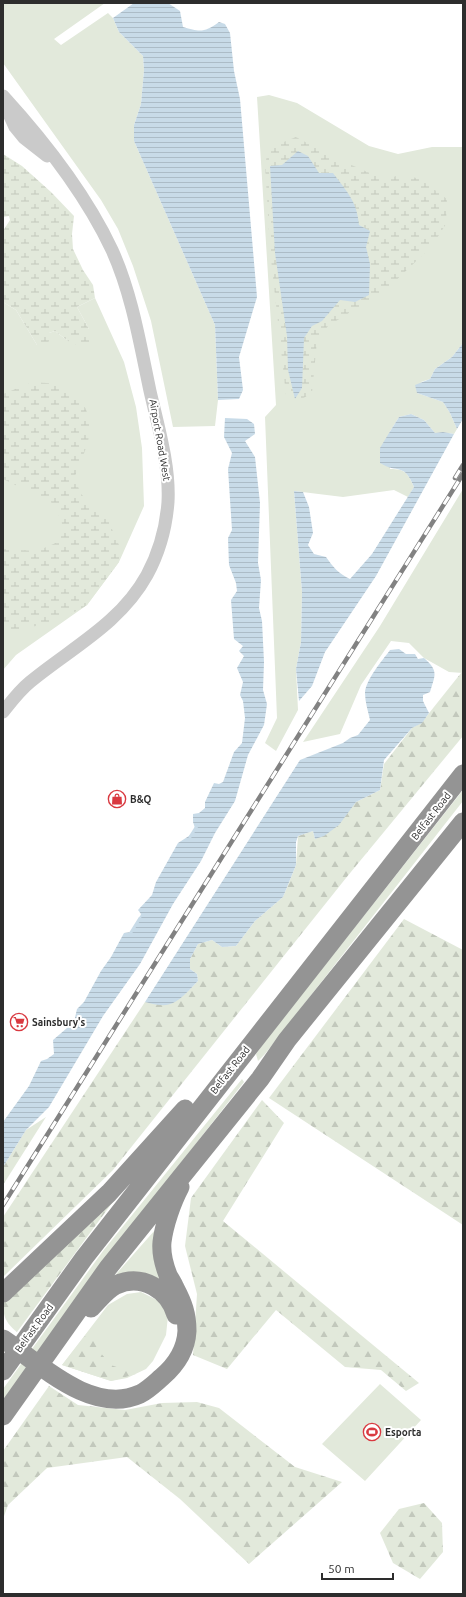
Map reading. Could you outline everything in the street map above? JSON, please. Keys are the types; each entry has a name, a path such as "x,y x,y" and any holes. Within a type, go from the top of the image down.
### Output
{"highway":[{"name":"Belfast Road","path":"3,1371 84,1258 463,774"},
{"path":"3,1416 108,1268 260,1079 288,1040 463,822"},
{"path":"3,1293 109,1193 201,1092 238,1061"},
{"path":"4,1339 73,1388 109,1399 139,1394 150,1388 165,1374 184,1351 187,1332 186,1309 168,1276 163,1260 162,1242 177,1192 193,1162"},
{"path":"57,1338 90,1309 108,1290 129,1281 140,1281 159,1290 173,1306 178,1319 177,1342 172,1366"}],"street":[{"name":"Airport Road West","path":"3,96 31,126 88,207 111,250 123,277 149,384 168,480 166,525 159,551 146,576 132,597 116,616 94,635 29,683 3,712"},
{"name":"Airport Road West","path":"3,101 15,127 24,138 62,169"}],"green space":[{"path":"3,3 105,3 54,39 61,45 108,13 113,18 119,32 143,56 144,70 141,104 134,125 134,141 215,325 218,400 215,426 173,427 151,321 133,266 118,229 101,200 3,63"},
{"path":"269,95 297,103 369,146 398,154 432,147 463,147 463,343 452,357 435,369 430,379 421,382 417,393 443,402 457,429 454,434 443,432 435,433 424,420 411,414 399,417 389,433 390,469 403,471 410,478 414,487 408,497 394,490 343,497 294,491 302,592 301,642 296,669 298,710 276,751 265,743 277,718 265,417 276,405 257,97"},
{"path":"296,137 333,157 386,180 401,174 420,179 447,199 446,224 432,246 386,290 328,326 317,341 312,393 300,400 286,395 270,250 265,164 269,148"},
{"path":"3,154 22,166 51,192 74,216 72,234 73,249 83,270 93,285 95,298 77,307 89,329 92,341 89,350 68,341 55,331 49,333 49,341 45,347 37,345 16,310 3,302 3,231 10,220 9,216 3,217"},
{"path":"95,298 124,362 136,407 142,448 144,506 119,562 87,605 16,655 3,670 3,302 16,310 37,345 49,333 55,331 68,341 89,329 77,307"},
{"path":"33,382 59,384 75,394 86,409 90,424 88,443 75,476 80,493 108,520 119,545 119,562 87,605 79,610 48,623 15,631 3,630 3,549 37,551 58,542 62,523 54,504 3,479 3,394"},
{"path":"463,489 463,673 449,672 424,658 409,643 391,641 361,685 340,734 303,742 380,626"},
{"path":"461,673 463,673 463,736 346,878 113,1170 3,1277 3,1217 145,1002 163,1005 185,994 198,981 197,974 190,969 190,959 198,944 212,940 222,947 236,946 255,921 283,897 296,865 298,836 313,831 315,839 356,802 380,790 384,764 412,728 422,722"},
{"path":"463,790 463,801 258,1061 256,1054 266,1040"},
{"path":"404,919 463,950 463,1225 269,1098"},
{"path":"242,1079 244,1082 113,1250 3,1400 3,1389 103,1251"},
{"path":"262,1100 284,1123 223,1221 419,1383 406,1391 381,1370 345,1367 276,1310 227,1369 193,1355 197,1294 185,1246 191,1198"},
{"path":"46,1117 3,1185 3,1167 26,1130"},
{"path":"132,1176 17,1332 6,1318 3,1301"},
{"path":"155,1230 176,1295 110,1281"},
{"path":"141,1292 159,1301 168,1316 166,1335 153,1361 146,1369 127,1378 111,1381 62,1365 108,1305 127,1294"},
{"path":"89,1331 99,1351 111,1365 136,1374 111,1381 62,1365"},
{"name":"Esporta","path":"380,1384 421,1420 365,1481 322,1444"},
{"path":"49,1386 78,1405 125,1410 162,1403 197,1402 219,1408 295,1467 342,1482 249,1564 180,1499 127,1457 47,1468 8,1505 3,1519 3,1451"},
{"path":"424,1503 442,1523 443,1552 420,1579 393,1563 380,1533 399,1509"}],"water":[{"path":"134,3 168,3 180,11 183,27 198,31 206,30 219,22 225,24 230,33 234,71 240,99 257,297 239,357 243,390 239,399 218,400 215,325 134,141 134,125 141,104 144,70 143,56 119,32 113,18"},
{"path":"298,151 308,156 319,173 333,173 347,191 354,203 359,225 370,231 366,247 370,264 369,295 355,302 340,300 322,321 312,326 304,338 302,388 295,399 288,370 287,336 275,253 270,166 282,165"},
{"path":"463,343 463,419 457,429 443,402 417,393 415,385 430,379 435,369 452,357"},
{"path":"411,414 424,420 435,433 443,432 454,434 376,576 325,652 312,686 299,701 296,669 301,642 302,592 294,491 303,492 309,507 313,533 308,545 314,554 326,557 336,570 350,579 372,554 414,487 404,471 380,463 380,448 399,417"},
{"path":"225,418 247,419 254,424 255,434 245,441 255,457 260,503 258,563 261,580 259,608 262,621 264,662 263,690 267,704 264,725 248,755 235,801 215,833 201,861 173,904 140,964 103,1016 49,1107 26,1130 3,1167 3,1122 29,1086 41,1061 54,1054 53,1040 74,1022 77,1009 84,1002 124,933 131,932 137,924 141,914 138,910 152,895 156,882 178,843 192,834 195,828 193,814 199,813 205,808 205,802 214,783 219,784 223,782 234,752 242,743 245,718 243,701 240,695 243,682 237,668 244,656 239,651 243,646 234,639 231,600 237,591 236,583 229,565 228,538 232,530 228,469 232,453 224,437"},
{"path":"399,649 406,654 415,654 418,659 424,658 429,662 434,670 434,677 430,692 423,695 423,701 429,713 422,723 412,728 384,760 380,790 356,802 339,825 324,836 315,839 313,831 298,836 296,842 296,865 283,897 255,921 236,946 222,947 212,940 198,944 190,959 190,969 197,974 198,981 186,994 172,1004 157,1005 145,1002 300,760 343,743 358,735 370,720 365,696 368,682 390,650"}],"waterway":[{"path":"190,837 197,826"},
{"path":"130,934 140,918"}],"railway":[{"path":"455,478 463,465"},
{"path":"3,1205 463,474"}],"place":[{"name":"B&Q","path":"117,799"},
{"name":"Sainsbury's","path":"19,1022"},
{"name":"Esporta","path":"372,1432"}]}
